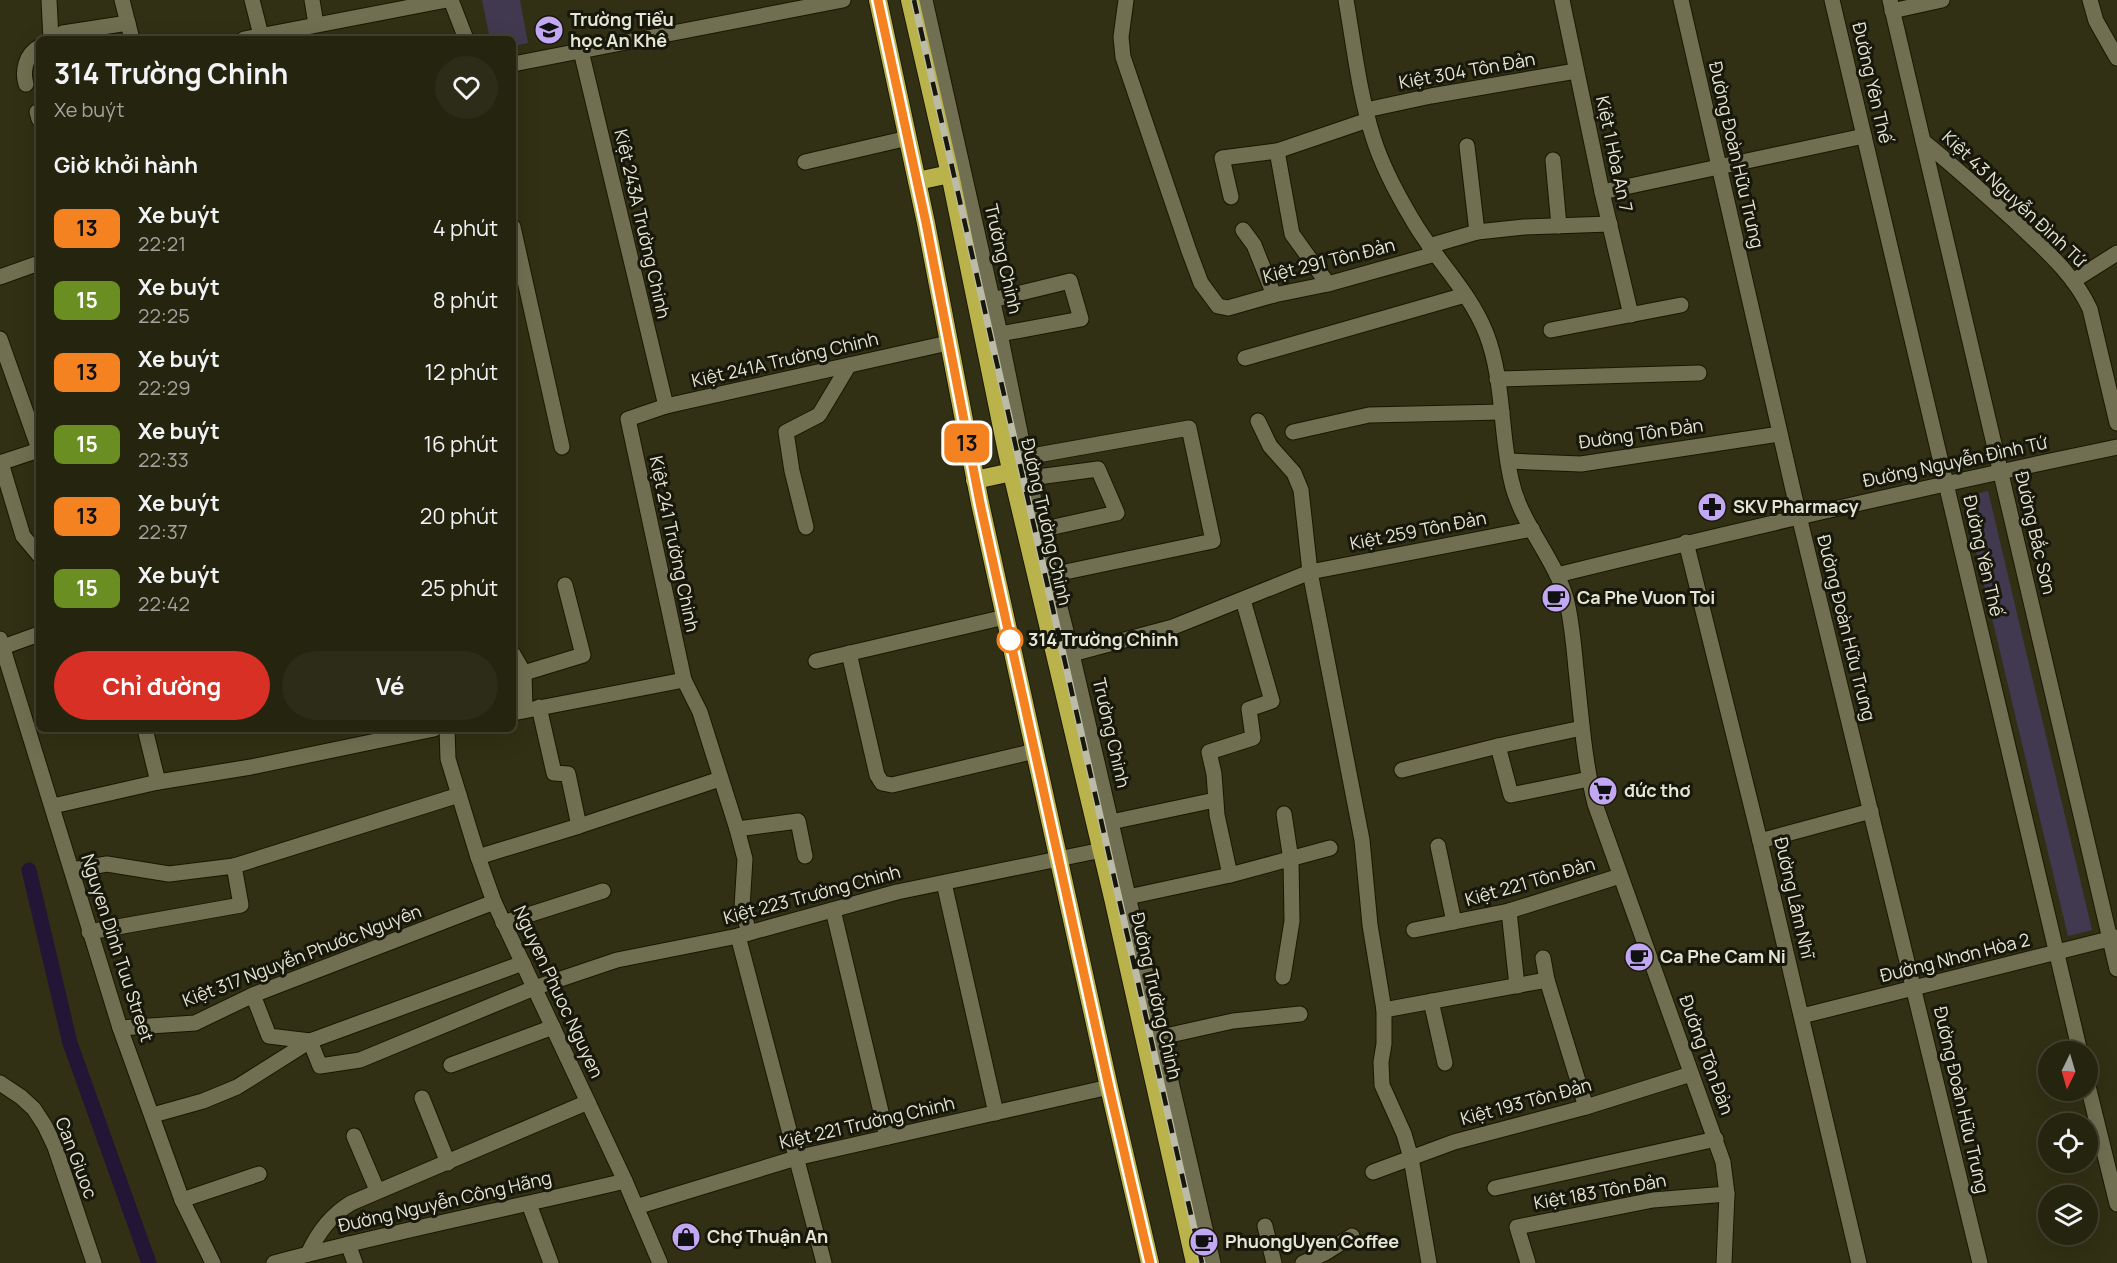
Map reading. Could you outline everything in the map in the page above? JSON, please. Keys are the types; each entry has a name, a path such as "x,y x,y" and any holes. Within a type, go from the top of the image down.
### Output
{"highway":[{"path":"878,0 917,181 975,480 1150,1263"},
{"name":"Đường Trường Chinh","path":"910,0 950,174 1012,472 1195,1263"},
{"path":"917,181 950,174"},
{"path":"975,480 1012,472"}],"street":[{"path":"49,0 51,36"},
{"path":"122,0 131,36"},
{"path":"252,0 262,36"},
{"path":"312,0 316,24"},
{"path":"266,36 316,24 449,0 465,36"},
{"path":"516,63 843,0"},
{"name":"Trường Chinh","path":"925,0 1000,334 1040,530 1072,654 1213,1263"},
{"name":"Kiệt 291 Tôn Đản","path":"1126,0 1121,37 1123,57 1201,283 1218,306 1228,308 1274,295 1328,284 1432,250 1477,232 1524,227 1610,224"},
{"name":"Đường Tôn Đản","path":"1346,0 1367,115 1378,150 1397,193 1432,250 1476,312 1486,333 1497,379 1508,461 1515,494 1564,590 1571,625 1589,779 1620,876 1723,1162 1727,1194 1724,1263"},
{"name":"Kiệt 1 Hòa An 7","path":"1562,0 1602,192 1631,315"},
{"name":"Đường Đoàn Hữu Trưng","path":"1681,0 1799,516 1980,1263"},
{"name":"Đường Yên Thế","path":"1832,0 2063,951 2078,1041"},
{"path":"1891,5 1942,0"},
{"path":"2090,0 2096,21 2117,58"},
{"name":"Đường Bắc Sơn","path":"1891,5 2000,471 2113,938 2117,969"},
{"path":"60,36 63,33 128,23"},
{"path":"26,84 25,67 36,50"},
{"name":"Kiệt 243A Trường Chinh","path":"581,51 666,406"},
{"name":"Kiệt 304 Tôn Đản","path":"1231,197 1222,158 1277,151 1367,115 1431,96 1576,71"},
{"path":"1602,192 1864,136"},
{"path":"805,162 908,138"},
{"name":"Kiệt 43 Nguyễn Đình Tứ","path":"1923,141 1962,173 2039,244 2083,295 2090,309 2117,423"},
{"path":"1467,146 1477,232"},
{"path":"1277,151 1292,234 1328,284"},
{"path":"1553,160 1558,226"},
{"path":"1243,230 1254,245 1274,295"},
{"path":"516,240 562,447"},
{"path":"2073,281 2117,253"},
{"path":"0,277 36,264"},
{"path":"992,300 1070,280 1081,319 1000,334"},
{"path":"1245,358 1465,295"},
{"path":"1551,330 1681,305"},
{"path":"0,339 36,441"},
{"name":"Kiệt 241A Trường Chinh","path":"630,417 666,406 948,343"},
{"path":"806,527 792,471 786,432 819,415 849,365"},
{"path":"1497,379 1699,373"},
{"path":"1293,432 1369,415 1502,412"},
{"name":"Kiệt 241 Trường Chinh","path":"630,417 629,430 684,680 700,712 746,859 742,907 744,934 796,1158 824,1263"},
{"path":"1258,421 1270,446 1298,480 1310,572 1362,840 1370,924 1384,1010 1382,1085 1404,1134 1411,1158 1429,1263"},
{"path":"1026,457 1189,428 1212,541 1051,575"},
{"name":"Đường Tôn Đản","path":"1508,461 1581,464 1780,434"},
{"name":"Đường Nguyễn Đình Tứ","path":"1557,575 1799,516 2117,447"},
{"path":"36,450 0,463 23,536 36,551"},
{"name":"Đường Trường Chinh","path":"1030,478 1098,469 1116,513 1040,530"},
{"name":"Kiệt 259 Tôn Đản","path":"1072,654 1173,627 1310,572 1532,529"},
{"name":"Đường Lâm Nhĩ","path":"1686,542 1802,1016 1859,1263"},
{"path":"524,673 583,655 565,585"},
{"path":"1230,875 1215,800 1215,774 1209,752 1252,738 1249,709 1272,701 1243,600"},
{"path":"816,661 1005,617"},
{"path":"1,643 36,635"},
{"name":"Nguyen Dinh Tuu Street","path":"1,643 120,1028 182,1200 213,1263"},
{"path":"849,653 877,776 882,783 892,785 1035,751"},
{"path":"516,659 524,673 526,710 554,773 568,774 579,826"},
{"path":"526,710 684,680"},
{"path":"1402,770 1582,728"},
{"path":"146,732 158,782"},
{"path":"53,806 158,782 251,767 420,732"},
{"name":"Nguyen Phuoc Nguyen","path":"447,732 448,759 494,903 625,1180 660,1263"},
{"path":"1498,746 1511,795 1589,779"},
{"path":"478,857 720,779"},
{"path":"72,870 107,864 169,874 234,866 459,795"},
{"path":"1111,822 1215,800"},
{"path":"1760,841 1871,811"},
{"path":"1282,977 1292,921 1291,860 1284,814"},
{"path":"737,829 798,821 805,856"},
{"path":"1438,846 1454,922"},
{"name":"Đường Trường Chinh","path":"1128,897 1230,875 1330,848"},
{"name":"Kiệt 223 Trường Chinh","path":"310,1041 320,1066 360,1060 534,988 617,960 744,934 897,892 1101,850"},
{"path":"89,932 241,905 234,866"},
{"name":"Kiệt 221 Tôn Đản","path":"1414,930 1509,911 1620,876"},
{"path":"944,883 996,1113"},
{"path":"503,923 603,891"},
{"name":"Kiệt 317 Nguyễn Phước Nguyên","path":"120,1028 195,1023 253,996 494,903"},
{"path":"833,910 887,1137"},
{"path":"1509,911 1517,986"},
{"name":"Đường Nhơn Hòa 2","path":"1802,1016 2113,938"},
{"path":"1543,958 1547,980 1586,1107"},
{"path":"153,1115 202,1101 237,1087 310,1041 523,963"},
{"path":"1384,1010 1547,980"},
{"path":"253,996 269,1036 310,1041"},
{"path":"1431,1001 1445,1063"},
{"path":"1161,1036 1233,1021 1300,1014"},
{"path":"451,1065 553,1027"},
{"name":"Kiệt 193 Tôn Đản","path":"1373,1172 1454,1142 1586,1107 1691,1074"},
{"name":"Can Giuoc","path":"0,1083 34,1109 45,1126 55,1147 94,1263"},
{"name":"Kiệt 221 Trường Chinh","path":"636,1207 796,1158 1109,1087"},
{"path":"422,1098 448,1163"},
{"path":"2092,1101 2117,1204"},
{"path":"308,1254 315,1238 337,1211 377,1190 448,1163 588,1102"},
{"path":"354,1136 377,1190"},
{"name":"Đường Tôn Đản","path":"1495,1188 1716,1139"},
{"path":"182,1200 259,1174"},
{"name":"Đường Nguyễn Công Hãng","path":"274,1263 625,1180"},
{"name":"Kiệt 183 Tôn Đản","path":"1528,1263 1517,1227 1653,1200 1727,1194"},
{"path":"529,1204 551,1263"},
{"path":"1266,1227 1274,1263"},
{"path":"1303,1263 1325,1253 1352,1236"},
{"path":"348,1244 355,1263"}],"shaded area":[{"path":"482,0 520,0 528,43 516,45 516,36 489,36"},
{"path":"1988,491 2092,930 2068,936 1963,497"}],"waterway":[{"path":"29,870 70,1043 149,1263"}],"railway":[{"path":"914,0 1202,1263"}],"bus line":[{"name":"13","path":"878,0 926,223 971,462 1150,1263"}],"place":[{"name":"Trường Tiểu học An Khê","path":"549,30"},
{"name":"SKV Pharmacy","path":"1712,507"},
{"name":"Ca Phe Vuon Toi","path":"1556,598"},
{"name":"314 Trường Chinh","path":"1010,640"},
{"name":"đức thơ","path":"1603,791"},
{"name":"Ca Phe Cam Ni","path":"1639,957"},
{"name":"Chợ Thuận An","path":"686,1237"},
{"name":"PhuongUyen Coffee","path":"1204,1242"}]}
